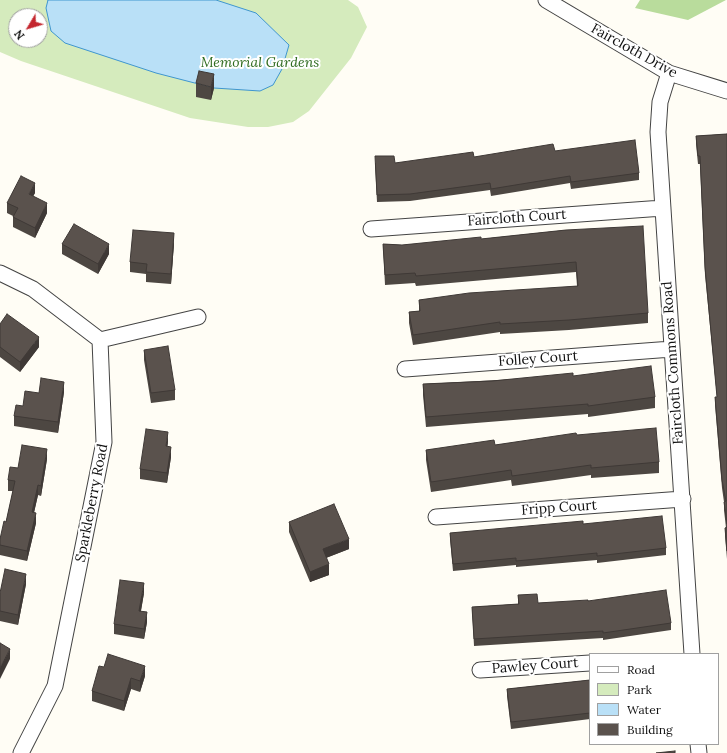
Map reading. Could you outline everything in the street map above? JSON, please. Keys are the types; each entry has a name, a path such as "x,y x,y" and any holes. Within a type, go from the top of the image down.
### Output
{"street":[{"name":"Faircloth Drive","path":"546,0 669,73 727,91"},
{"name":"Faircloth Commons Road","path":"669,73 658,113 692,653"},
{"name":"Faircloth Court","path":"371,229 663,208"},
{"path":"0,273 33,289 100,340 198,318"},
{"name":"Sparkleberry Road","path":"21,753 55,686 104,442 100,340"},
{"name":"Folley Court","path":"405,369 672,349"},
{"name":"Fripp Court","path":"436,517 683,499"},
{"name":"Pawley Court","path":"480,670 589,663"}],"green space":[{"name":"Memorial Gardens","path":"0,0 348,0 358,7 367,27 351,58 309,111 293,122 268,127 248,127 190,118 21,61 0,52"},
{"path":"640,0 726,0 688,20 635,8"}],"water":[{"path":"48,0 216,0 256,13 289,45 282,69 273,85 260,91 214,88 156,73 65,43 51,31 48,8 46,8"}],"building":[{"path":"199,71 214,74 211,87 196,83"},
{"path":"727,134 727,524 724,502 726,501 722,480 715,397 717,397 705,267 700,156 698,156 696,136"},
{"path":"635,140 639,173 571,182 570,176 491,189 490,183 410,194 377,195 375,156 394,156 395,163 473,152 474,157 553,144 555,151"},
{"path":"21,176 35,183 29,194 47,203 35,228 13,217 18,208 7,203"},
{"path":"74,224 109,244 98,264 62,244"},
{"path":"643,226 648,313 569,320 500,324 500,322 413,335 409,312 420,311 419,300 469,293 578,286 576,262 416,276 415,273 385,275 383,244 402,245 481,237 481,239 566,230"},
{"path":"133,230 174,233 171,274 146,272 147,264 130,262"},
{"path":"7,314 39,337 20,362 0,347 0,324"},
{"path":"168,346 175,390 151,393 144,350"},
{"path":"651,366 655,397 588,406 588,404 426,417 423,384 492,381 573,373 573,376"},
{"path":"41,378 64,382 58,422 14,416 16,405 23,406 25,391 39,393"},
{"path":"656,428 659,462 591,468 591,465 512,476 511,470 431,482 426,450 494,440 495,445 576,433 577,435"},
{"path":"146,429 168,432 166,446 171,447 167,473 140,469"},
{"path":"22,445 47,449 41,486 38,485 32,512 36,513 27,551 0,545 4,521 6,522 15,481 8,480 10,467 18,468"},
{"path":"334,504 349,539 323,549 329,564 310,572 289,522"},
{"path":"662,516 666,548 597,556 597,553 516,561 516,558 453,564 450,533 583,521 583,524"},
{"path":"727,527 727,551 725,528"},
{"path":"5,569 26,574 18,615 0,611 0,593"},
{"path":"120,580 144,583 139,611 147,612 144,629 114,624"},
{"path":"666,590 671,623 603,633 603,631 474,639 472,607 519,604 518,595 537,594 538,603 588,601"},
{"path":"0,643 10,649 0,668"},
{"path":"108,654 145,666 140,681 131,678 124,701 92,691 99,666 104,667"},
{"path":"589,680 589,713 511,722 507,689"},
{"path":"675,751 675,753 656,753"}]}
